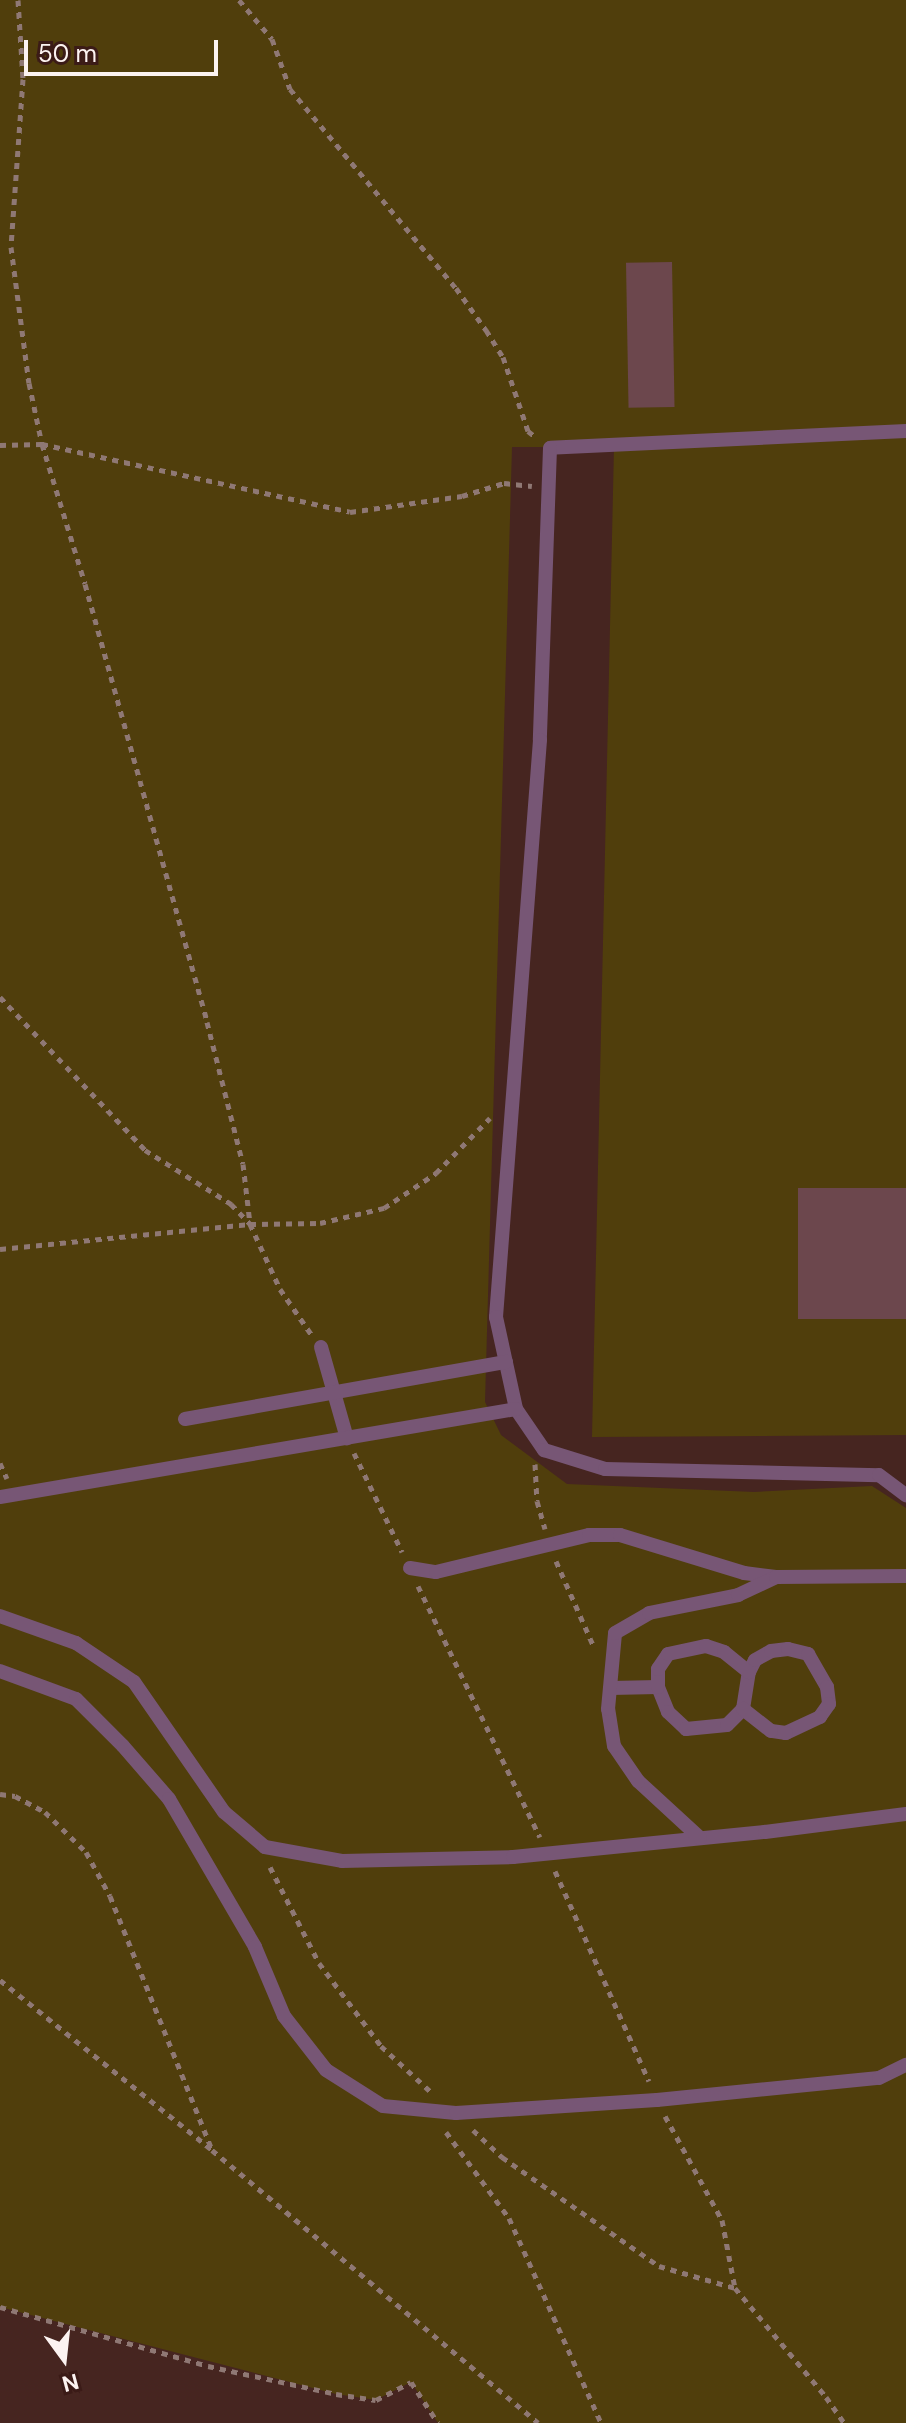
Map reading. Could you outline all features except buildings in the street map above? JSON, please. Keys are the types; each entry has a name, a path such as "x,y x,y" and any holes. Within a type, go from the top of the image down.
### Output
{"lane":[{"path":"906,431 550,448 540,740 496,1317 516,1409 544,1450 605,1469 879,1475 906,1495"},
{"path":"321,1347 347,1438"},
{"path":"185,1419 506,1362"},
{"path":"0,1497 516,1409"},
{"path":"410,1568 436,1572 589,1535 620,1535 744,1573 776,1577 906,1576"},
{"path":"700,1838 638,1781 614,1746 608,1709 615,1633 649,1613 738,1595 776,1577"},
{"path":"0,1616 76,1643 134,1682 224,1812 265,1847 342,1861 547,1853 906,1814"},
{"path":"743,1709 771,1731 786,1733 820,1717 829,1704 827,1687 808,1654 788,1649 771,1651 755,1660 749,1672 743,1709 727,1725 686,1729 668,1712 658,1687 658,1669 668,1654 706,1646 724,1652 749,1672"},
{"path":"0,1671 76,1699 123,1746 169,1799 255,1947 284,2016 326,2070 383,2106 456,2113 657,2100 879,2078 906,2065"},
{"path":"611,1688 658,1687"}],"path":[{"path":"18,0 23,79 11,247 29,383 42,444 207,1022 243,1164 250,1224 280,1289 321,1347"},
{"path":"239,0 272,39 290,89 456,288 486,330 503,357 528,431 550,448"},
{"path":"0,445 42,444 350,512 462,496 504,483 549,488"},
{"path":"0,997 145,1150 231,1204 250,1224"},
{"path":"0,1249 250,1224 320,1223 384,1208 436,1173 513,1093"},
{"path":"347,1438 547,1853 657,2100 722,2220 735,2288 844,2423"},
{"path":"0,1794 15,1796 45,1812 86,1852 110,1896 212,2150"},
{"path":"0,1980 212,2150 538,2423"},
{"path":"431,2112 509,2218 601,2423"},
{"path":"0,2307 208,2366 336,2394 376,2400 411,2382 438,2423"}],"shaded area":[{"path":"0,0 906,0 906,1435 592,1437 614,447 512,447 485,1402 501,1435 567,1484 754,1492 872,1486 906,1508 906,2423 438,2423 411,2382 376,2400 336,2394 0,2307"}]}
